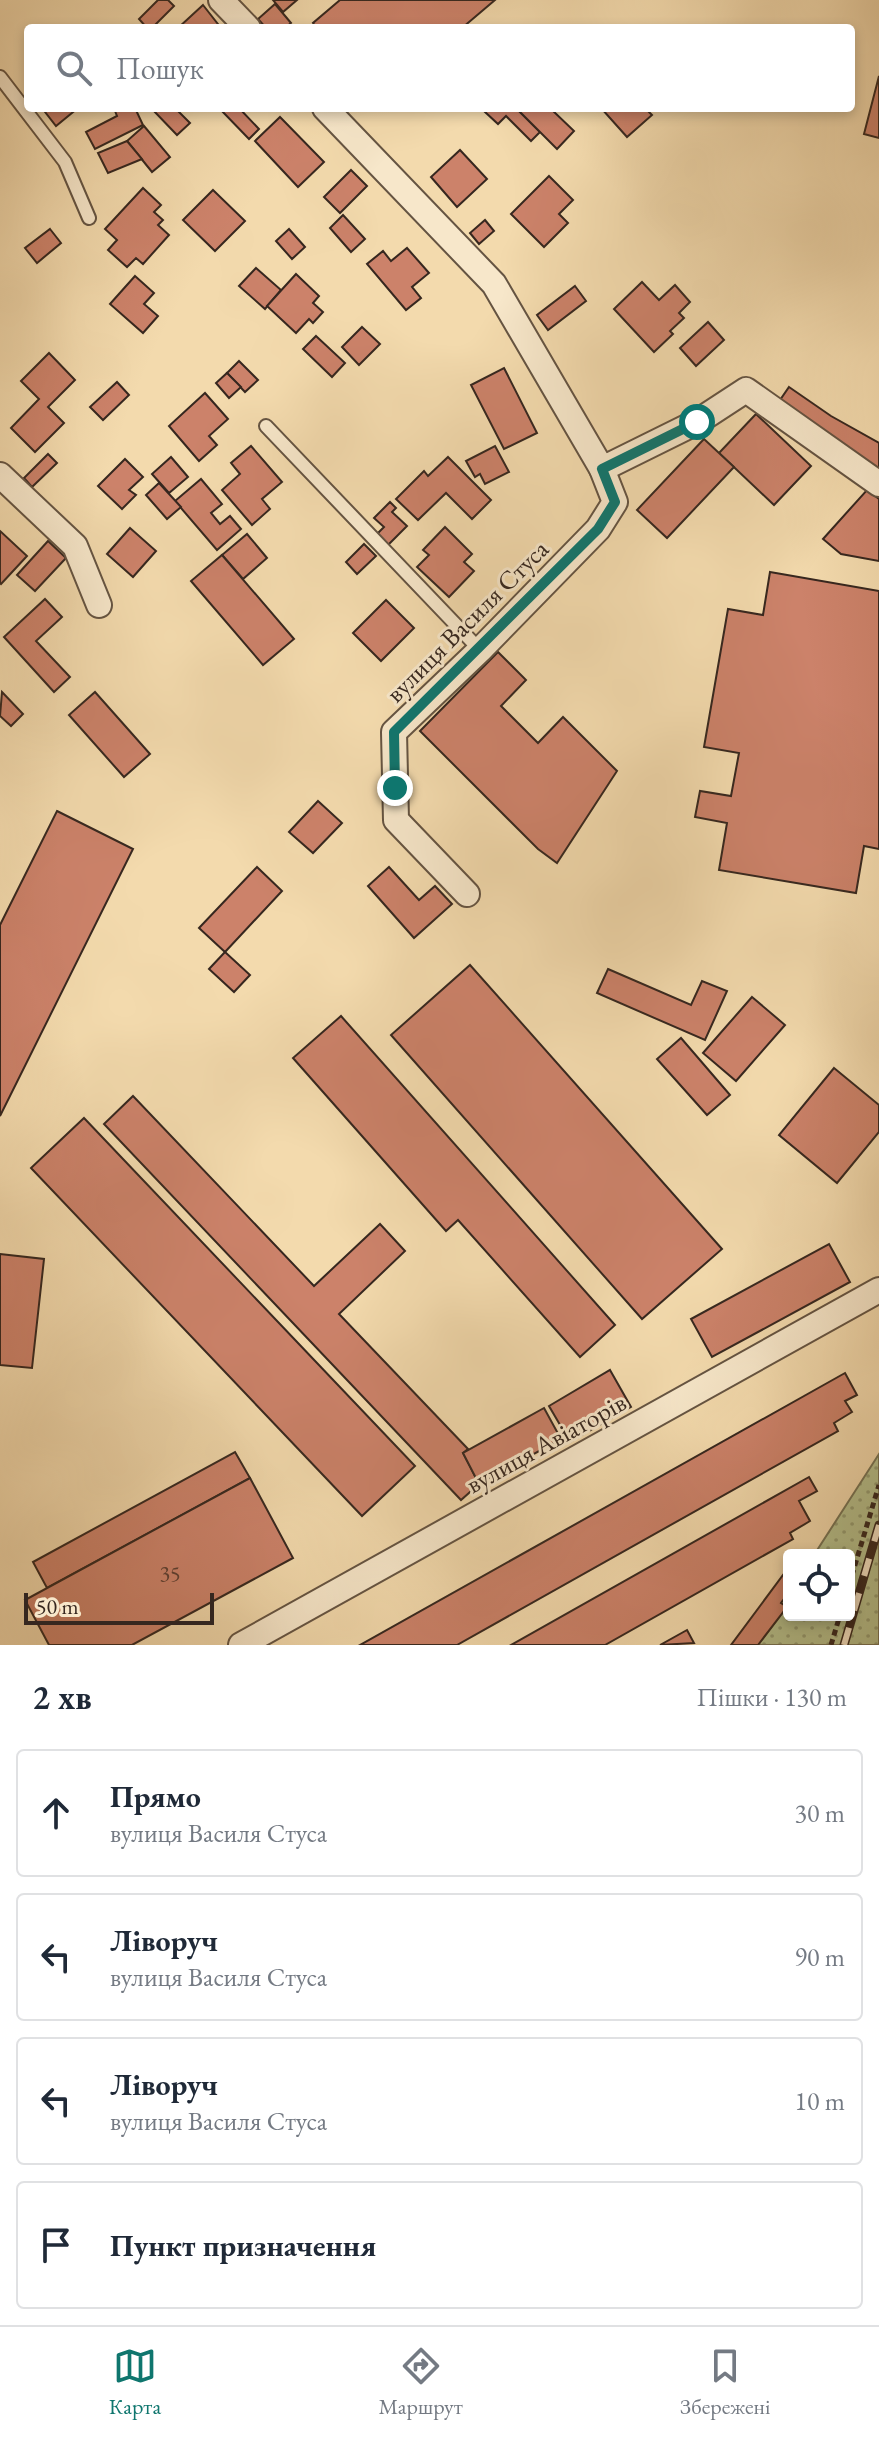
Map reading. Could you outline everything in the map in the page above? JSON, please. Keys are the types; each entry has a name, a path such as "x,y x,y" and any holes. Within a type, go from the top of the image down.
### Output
{"street":[{"path":"221,0 244,24"},
{"name":"вулиця Василя Стуса","path":"329,112 494,284 602,469 615,502 598,529 480,650 394,732 396,820 467,894"},
{"path":"602,469 697,422 746,390 879,484"},
{"path":"0,475 75,546 99,605"},
{"name":"вулиця Авіаторів","path":"241,1645 879,1290"}],"lane":[{"path":"0,77 24,108"},
{"path":"27,112 65,162 89,218"},
{"path":"266,426 480,650"}],"path":[{"path":"855,1565 879,1485"},
{"path":"831,1645 838,1621"}],"green space":[{"path":"879,1454 879,1645 758,1645 783,1612 783,1621 855,1621 855,1549 818,1549"}],"building":[{"path":"158,0 168,0 174,6 156,24 143,24 139,19"},
{"path":"273,0 297,0 283,12"},
{"path":"340,0 495,0 467,24 313,23"},
{"path":"275,4 291,23 262,24 258,19"},
{"path":"203,5 218,24 182,24"},
{"path":"879,76 879,138 864,134"},
{"path":"45,112 73,112 56,126"},
{"path":"115,112 137,112 143,125 95,149 86,132 117,116"},
{"path":"155,112 179,112 190,123 177,135"},
{"path":"223,112 243,112 259,129 249,139"},
{"path":"485,112 520,112 540,132 531,141 506,116 498,124"},
{"path":"520,112 554,112 574,131 557,149"},
{"path":"605,112 649,112 652,115 627,137"},
{"path":"280,117 324,162 298,187 255,141"},
{"path":"144,126 170,157 152,172 127,141"},
{"path":"127,141 142,159 108,173 98,153"},
{"path":"460,150 487,179 457,207 431,177"},
{"path":"351,170 367,186 340,213 324,197"},
{"path":"549,176 573,200 559,214 568,223 544,247 511,214"},
{"path":"143,188 161,205 154,212 163,220 158,225 169,235 143,264 136,258 127,267 108,250 117,240 105,229"},
{"path":"213,190 245,221 215,251 183,220"},
{"path":"343,215 365,239 351,252 330,228"},
{"path":"485,220 494,231 479,244 470,233"},
{"path":"50,229 61,243 37,263 25,248"},
{"path":"289,229 305,247 292,259 276,241"},
{"path":"407,248 429,273 412,287 421,298 406,310 367,264 383,251 391,261"},
{"path":"256,268 281,290 265,309 239,286"},
{"path":"296,274 319,296 313,303 323,312 313,323 309,319 296,333 267,306"},
{"path":"135,276 154,293 144,304 158,316 143,333 110,304"},
{"path":"642,282 659,300 675,285 690,302 679,313 684,318 670,331 673,334 654,352 614,309"},
{"path":"575,286 586,301 548,330 537,315"},
{"path":"708,322 724,340 696,366 680,348"},
{"path":"362,327 380,344 359,365 342,347"},
{"path":"316,336 345,363 332,377 303,349"},
{"path":"49,353 75,380 48,407 64,423 35,452 11,428 39,399 21,381"},
{"path":"239,361 258,380 245,392 227,373"},
{"path":"504,368 537,433 504,449 471,385"},
{"path":"227,373 241,387 229,398 216,383"},
{"path":"117,382 129,395 103,420 90,407"},
{"path":"789,387 831,416 879,443 879,474 778,403"},
{"path":"205,393 228,419 209,436 217,445 199,461 169,426"},
{"path":"756,414 811,466 774,505 719,453"},
{"path":"704,439 734,467 667,538 637,510"},
{"path":"251,446 282,482 262,499 270,509 252,525 222,490 240,474 231,463"},
{"path":"495,446 509,472 485,484 480,474 475,477 466,461"},
{"path":"48,454 57,463 32,487 24,478"},
{"path":"171,457 188,477 169,493 152,474"},
{"path":"448,457 491,500 472,519 446,493 418,520 396,499 424,471 428,476"},
{"path":"125,459 143,477 129,490 136,495 122,509 98,486"},
{"path":"201,479 222,504 211,513 220,524 230,516 241,529 217,550 175,501"},
{"path":"159,483 181,507 167,519 146,495"},
{"path":"867,490 879,499 879,561 841,554 823,539"},
{"path":"390,502 396,508 392,512 407,526 388,545 377,534 384,527 374,518"},
{"path":"445,527 472,554 464,562 474,571 449,597 417,567 429,555 423,550"},
{"path":"130,528 156,551 133,577 107,554"},
{"path":"0,531 27,556 1,584 0,583"},
{"path":"247,534 267,558 243,579 222,555"},
{"path":"48,541 66,558 35,591 17,575"},
{"path":"364,544 376,556 357,574 346,562"},
{"path":"222,555 294,639 263,665 191,581"},
{"path":"770,572 879,591 879,849 864,846 856,893 719,870 727,823 695,817 700,791 731,796 739,753 704,747 728,609 763,615"},
{"path":"45,599 62,617 36,641 70,677 54,692 4,637"},
{"path":"386,600 414,628 381,661 353,633"},
{"path":"498,652 526,680 501,706 538,743 563,717 617,771 557,863 538,849 420,731"},
{"path":"2,692 23,714 11,726 0,716"},
{"path":"95,692 150,754 124,777 69,715"},
{"path":"318,801 342,823 313,853 289,832"},
{"path":"57,811 133,849 0,1116 0,925"},
{"path":"257,867 282,891 225,952 199,928"},
{"path":"389,867 419,900 435,886 452,904 414,938 368,886"},
{"path":"225,952 250,975 234,992 209,969"},
{"path":"470,965 722,1249 642,1319 391,1035"},
{"path":"608,969 691,1005 702,981 727,991 705,1040 597,993"},
{"path":"752,997 785,1025 736,1081 703,1053"},
{"path":"341,1016 615,1325 580,1357 458,1220 446,1231 293,1058"},
{"path":"681,1038 730,1095 707,1115 657,1059"},
{"path":"834,1068 879,1105 879,1132 837,1183 779,1135"},
{"path":"133,1096 314,1286 380,1224 405,1251 339,1314 468,1449 463,1453 479,1484 461,1500 104,1124"},
{"path":"84,1118 415,1466 362,1516 31,1168"},
{"path":"829,1244 850,1282 712,1357 691,1319"},
{"path":"0,1254 44,1259 32,1368 0,1365"},
{"path":"610,1370 631,1407 570,1442 549,1406"},
{"path":"845,1373 857,1395 845,1401 852,1412 834,1423 838,1431 457,1645 360,1645"},
{"path":"544,1408 561,1439 479,1484 463,1453"},
{"path":"235,1452 250,1478 47,1588 33,1562"},
{"path":"809,1477 817,1491 799,1501 810,1521 790,1533 793,1539 605,1645 511,1645"},
{"path":"250,1478 293,1558 132,1645 49,1645 25,1600"},
{"path":"783,1575 783,1612 758,1645 731,1645"},
{"path":"687,1630 694,1643 660,1645"}],"railway":[{"path":"844,1645 879,1525"}],"route":[{"path":"395,788 394,732 480,650 598,529 615,502 602,469 697,422"}]}
